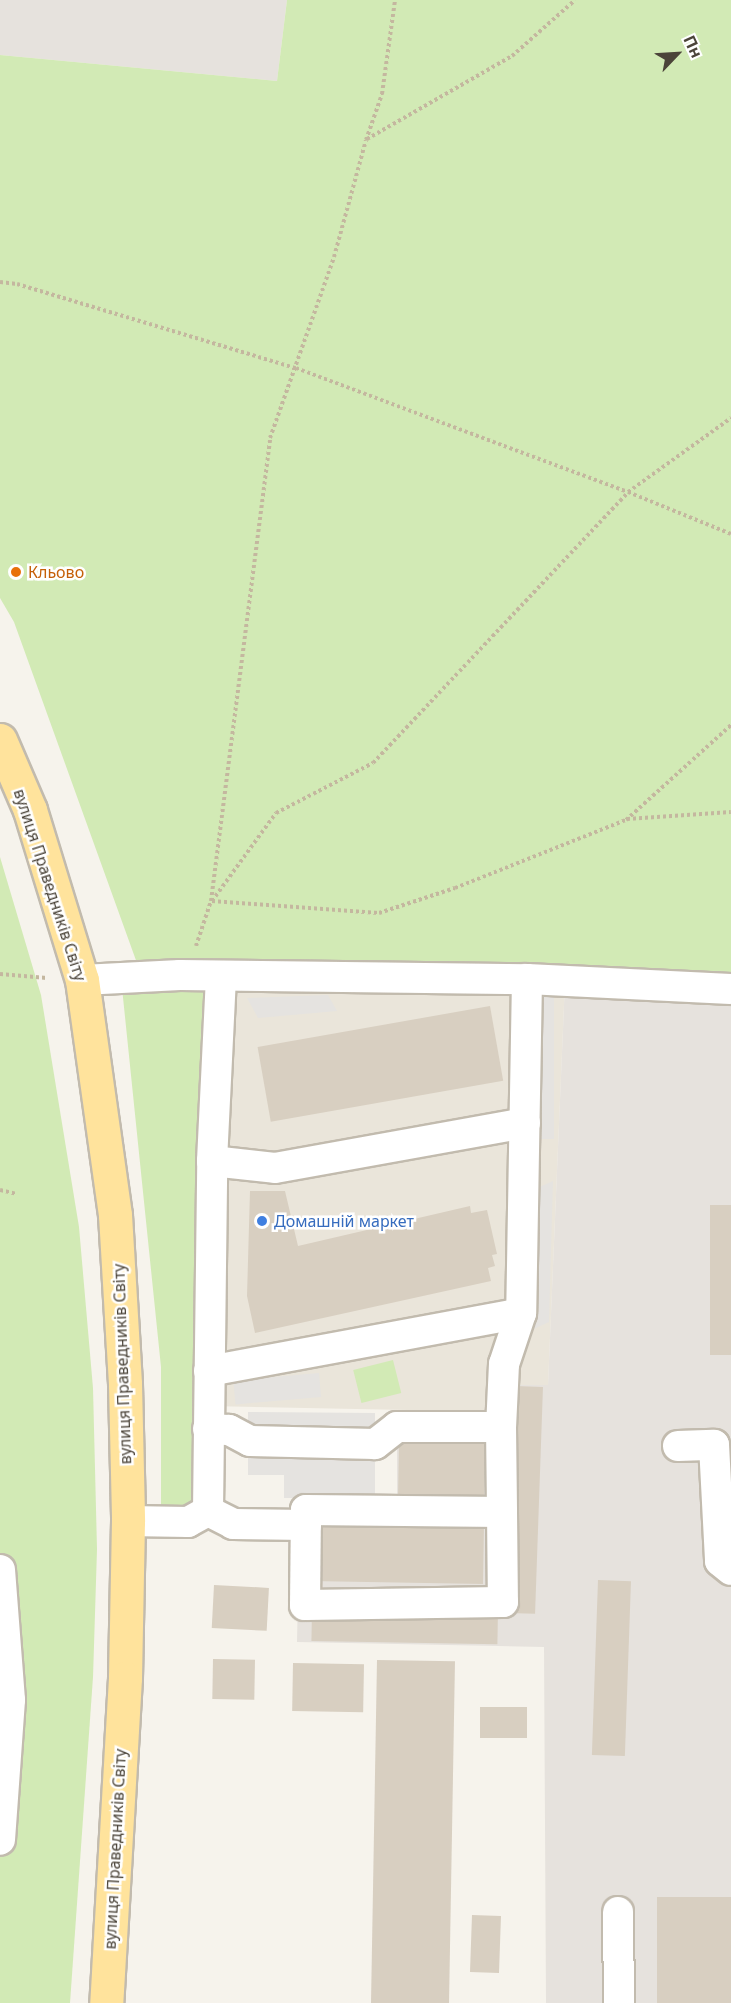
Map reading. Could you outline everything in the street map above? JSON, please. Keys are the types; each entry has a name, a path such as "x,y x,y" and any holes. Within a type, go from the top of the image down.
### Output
{"main road":[{"name":"вулиця Праведників Світу","path":"0,740 30,810 82,980 115,1215 125,1384 128,1521 125,1678 106,2003"}],"lane":[{"path":"82,980 180,975 527,979 731,989"},
{"path":"208,1511 212,1161 221,976"},
{"path":"502,1512 306,1510 305,1605 504,1602 501,1427 504,1364 521,1313 527,979"},
{"path":"212,1161 274,1168 525,1123"},
{"path":"209,1371 521,1313"},
{"path":"208,1430 229,1430 250,1441 375,1444 397,1427 501,1427"},
{"path":"678,1446 714,1445 720,1561 731,1570"},
{"path":"128,1521 188,1522 208,1511"},
{"path":"208,1511 233,1524 306,1525"},
{"path":"0,1570 10,1700 0,1838"},
{"path":"618,1912 619,2003"}],"path":[{"path":"180,975 192,957 211,901 270,438 334,257 366,140 382,94 395,0"},
{"path":"366,140 512,56 575,0"},
{"path":"0,282 17,284 296,368 627,492 731,534"},
{"path":"211,901 276,813 373,763 627,492 731,418"},
{"path":"626,819 731,725"},
{"path":"211,901 379,913 455,888 626,819 731,812"},
{"path":"0,974 82,980"},
{"path":"0,1190 17,1194"}],"shaded area":[{"path":"0,0 287,0 277,81 0,55"},
{"path":"221,976 565,981 548,1385 513,1412 209,1406"},
{"path":"565,981 731,989 731,2003 546,2003 544,1647 297,1642 300,1499 397,1501 397,1410 513,1412 514,1385 548,1385"},
{"path":"328,995 337,1011 258,1018 247,998"},
{"path":"541,995 554,995 554,1139 541,1139"},
{"path":"553,1181 549,1322 527,1332 531,1191"},
{"path":"319,1373 321,1397 235,1404 233,1380"},
{"path":"248,1412 375,1413 375,1498 284,1498 284,1475 248,1475"}],"green space":[{"path":"287,0 731,0 731,989 221,976 208,1511 161,1511 161,1367 121,978 142,977 14,622 0,598 0,55 277,81"},
{"path":"0,857 41,995 79,1227 93,1388 97,1549 93,1677 70,2003 0,2003"},
{"path":"393,1360 401,1393 361,1403 353,1370"}],"building":[{"path":"490,1006 503,1081 271,1122 258,1047"},
{"path":"250,1191 285,1191 298,1246 470,1206 471,1213 487,1210 497,1254 492,1255 495,1266 488,1268 491,1281 255,1333 247,1296"},
{"path":"710,1205 731,1205 731,1355 710,1355"},
{"path":"515,1386 543,1387 535,1614 507,1613"},
{"path":"399,1440 485,1442 484,1497 398,1496"},
{"path":"311,1523 484,1526 483,1584 310,1581"},
{"path":"598,1580 631,1581 625,1756 592,1755"},
{"path":"214,1585 269,1588 267,1631 212,1628"},
{"path":"312,1608 498,1611 497,1644 311,1641"},
{"path":"213,1659 255,1660 254,1700 212,1699"},
{"path":"377,1660 455,1661 449,2003 371,2003"},
{"path":"293,1663 364,1664 363,1712 292,1711"},
{"path":"480,1707 527,1707 527,1738 480,1738"},
{"path":"657,1897 731,1897 731,2003 657,2003"},
{"path":"472,1915 501,1916 499,1973 470,1972"}],"place":[{"name":"Кльово","path":"16,572"},
{"name":"Домашній маркет","path":"262,1221"}]}
